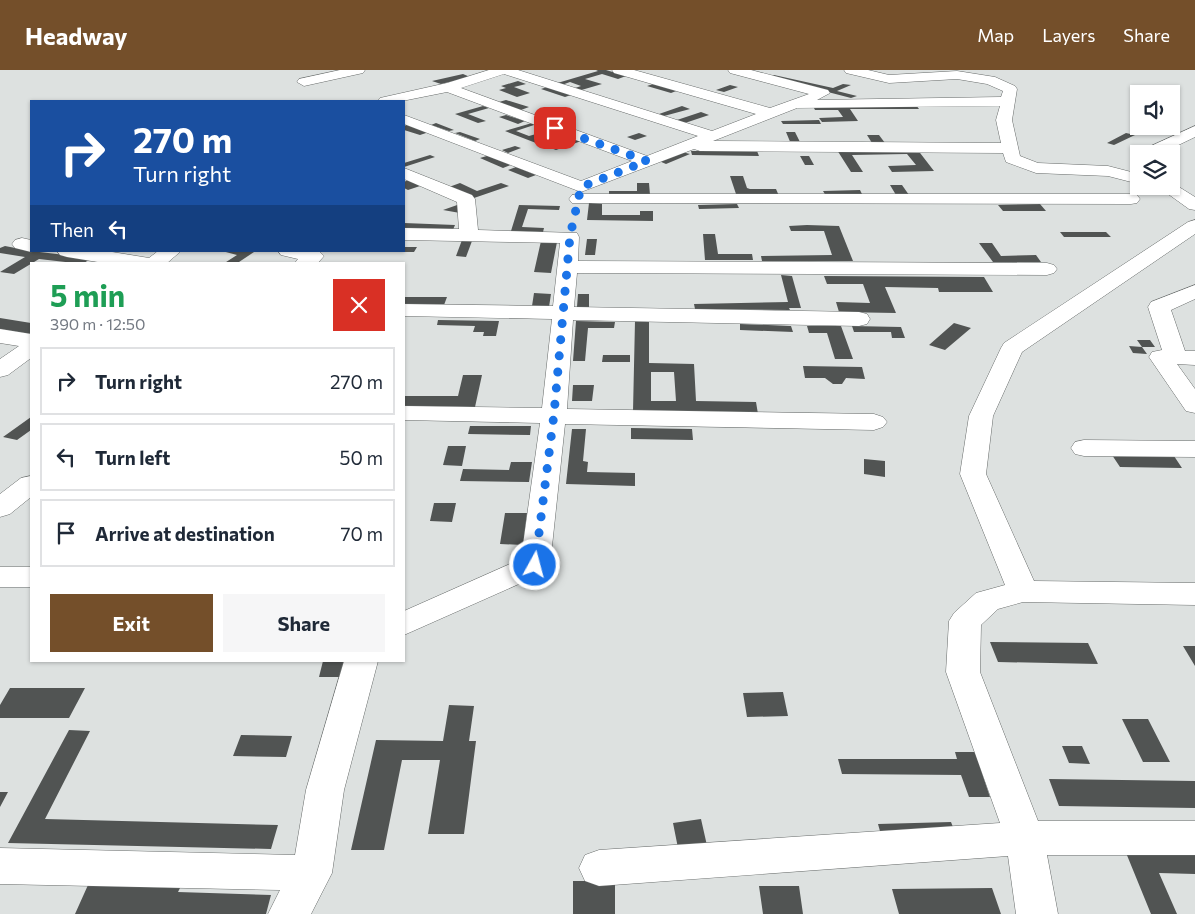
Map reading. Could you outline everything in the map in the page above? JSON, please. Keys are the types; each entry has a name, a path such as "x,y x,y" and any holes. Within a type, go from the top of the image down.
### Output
{"street":[{"path":"304,82 358,70"},
{"path":"389,100 445,87 503,70 713,136"},
{"path":"619,70 770,113"},
{"path":"580,193 647,161 822,93 735,70"},
{"path":"851,70 889,79 957,75 990,80 1010,89 1004,120 1012,159 1036,168 1108,171 1130,177"},
{"path":"903,79 929,70"},
{"path":"405,110 445,87"},
{"path":"445,87 647,161"},
{"path":"793,105 1008,101"},
{"path":"405,119 580,193 1130,199"},
{"path":"1165,145 1195,131"},
{"path":"686,146 1010,148"},
{"path":"1108,171 1130,161"},
{"path":"405,173 466,199 469,235"},
{"path":"405,624 535,565 553,417 570,236 580,193"},
{"path":"1179,195 1195,205"},
{"path":"1023,591 973,474 981,416 1012,348 1195,226"},
{"path":"405,234 570,236"},
{"path":"73,252 138,262"},
{"path":"154,262 169,252"},
{"path":"293,252 314,256 306,262"},
{"path":"567,267 1047,269"},
{"path":"1195,291 1159,308 1185,358 1160,357 1195,406"},
{"path":"405,310 859,319"},
{"path":"0,336 30,341"},
{"path":"0,370 30,349"},
{"path":"405,413 874,422"},
{"path":"1084,448 1195,449"},
{"path":"0,508 30,485"},
{"path":"0,576 30,577"},
{"path":"1037,914 1025,838 963,672 965,621 987,602 1023,591 1195,594"},
{"path":"405,603 434,610"},
{"path":"289,914 312,873 325,790 361,662"},
{"path":"599,868 1025,838 1195,838"},
{"path":"0,866 312,873"}],"building":[{"path":"596,70 606,70 626,76 618,79 602,74 585,79 602,84 578,91 572,89 581,86 570,82 559,86 554,84 598,71"},
{"path":"463,74 470,77 441,84 432,81"},
{"path":"774,75 833,88 843,84 851,85 837,91 857,96 851,98 770,77"},
{"path":"518,81 526,84 514,87 530,93 517,97 499,90 506,88 501,86"},
{"path":"656,83 679,90 671,93 647,86"},
{"path":"730,85 738,87 724,92 716,90"},
{"path":"547,87 571,95 565,97 541,89"},
{"path":"506,100 529,107 521,110 499,102"},
{"path":"916,105 919,109 850,109 858,121 822,122 819,118 843,117 838,110 815,110 813,106"},
{"path":"483,106 489,108 468,114 486,121 478,123 455,114"},
{"path":"682,106 690,109 664,116 659,114"},
{"path":"701,112 709,115 685,123 677,120"},
{"path":"506,115 525,121 518,124 499,117"},
{"path":"819,120 821,124 783,124 781,121"},
{"path":"436,123 454,130 449,131 431,125"},
{"path":"532,123 537,124 516,131 529,136 550,130 565,134 536,143 505,131"},
{"path":"409,124 429,132 420,135 405,130 405,126"},
{"path":"460,132 480,139 475,141 455,133"},
{"path":"786,132 795,132 801,144 791,144"},
{"path":"639,133 647,136 635,140 627,137"},
{"path":"1126,133 1135,135 1114,145 1107,143"},
{"path":"867,135 879,135 885,143 872,143"},
{"path":"576,138 584,140 556,150 548,147"},
{"path":"515,146 521,148 508,153 502,150"},
{"path":"917,149 934,171 892,172 888,166 916,165 907,154 852,155 863,172 851,172 837,150"},
{"path":"691,151 757,151 759,156 692,155"},
{"path":"682,152 690,154 666,164 659,161"},
{"path":"430,155 435,157 405,167 405,163"},
{"path":"490,155 513,164 503,168 480,158"},
{"path":"800,156 809,156 814,165 805,165"},
{"path":"516,167 536,175 528,178 508,170"},
{"path":"730,176 743,176 747,188 750,189 776,189 779,196 737,197"},
{"path":"408,180 420,186 408,190 405,188 405,182"},
{"path":"460,183 477,191 501,183 509,186 474,198 449,187"},
{"path":"637,183 649,183 650,195 609,194 609,191 637,191"},
{"path":"890,185 902,185 909,195 896,195"},
{"path":"860,190 863,196 826,196 823,191"},
{"path":"589,203 602,204 602,215 640,215 640,211 653,211 653,221 587,220"},
{"path":"460,204 460,213 443,210"},
{"path":"737,204 739,208 699,209 698,205"},
{"path":"1040,204 1046,211 1003,211 998,205"},
{"path":"519,205 560,206 559,210 528,209 522,227 544,228 543,232 511,231"},
{"path":"405,223 455,225 452,232 405,230"},
{"path":"789,226 839,226 853,261 762,261 761,256 832,255 824,231 791,231"},
{"path":"1060,232 1106,232 1111,237 1064,237"},
{"path":"703,234 715,234 718,254 752,254 753,260 705,260"},
{"path":"587,239 597,239 595,255 585,255"},
{"path":"462,240 472,241 466,257 456,256"},
{"path":"541,241 557,242 551,273 534,272"},
{"path":"979,243 992,243 1001,256 1036,255 1041,262 993,262"},
{"path":"5,246 30,252 91,258 86,262 39,259 30,262 30,264 14,274 0,272 25,257 0,253 0,248"},
{"path":"405,247 417,247 414,252 405,252"},
{"path":"226,252 254,252 239,262 226,262 237,255"},
{"path":"781,275 792,276 801,308 789,308 790,310 695,309 694,304 788,302"},
{"path":"824,276 984,277 993,292 939,292 938,288 885,287 896,313 839,312 836,302 870,303 863,284 827,284"},
{"path":"534,293 551,294 549,307 532,306"},
{"path":"578,294 589,294 589,307 577,307"},
{"path":"405,297 447,297 444,305 405,305"},
{"path":"0,318 30,323 30,334 0,329"},
{"path":"438,320 499,321 496,336 483,336 484,332 473,332 475,326 437,325"},
{"path":"576,321 615,322 614,328 588,328 585,361 573,361"},
{"path":"635,321 649,322 649,363 694,364 696,401 756,402 758,414 633,411","holes":["651,372 674,372 676,401 651,401"]},
{"path":"954,323 971,328 945,350 929,345"},
{"path":"740,324 791,326 793,332 740,330"},
{"path":"807,326 841,326 853,359 835,359 827,333 809,333"},
{"path":"852,326 901,327 905,338 892,338 891,332 854,332"},
{"path":"1137,340 1150,340 1155,347 1142,347"},
{"path":"1129,346 1142,347 1147,354 1133,353"},
{"path":"603,355 630,355 630,362 602,362"},
{"path":"803,366 862,367 865,379 846,378 842,384 833,384 825,378 805,378"},
{"path":"463,375 482,375 475,407 405,406 405,396 458,396"},
{"path":"573,385 594,385 592,401 572,401"},
{"path":"30,418 30,431 17,440 3,437"},
{"path":"470,426 531,426 530,435 468,434"},
{"path":"631,428 692,429 693,440 631,439"},
{"path":"572,429 586,429 583,461 588,462 587,472 635,473 635,486 566,484"},
{"path":"448,446 466,446 462,466 443,465"},
{"path":"1112,455 1174,456 1182,468 1120,467"},
{"path":"864,459 885,461 885,477 864,474"},
{"path":"511,462 532,462 529,482 460,481 463,469 509,470"},
{"path":"434,503 456,503 452,522 430,521"},
{"path":"505,513 527,513 523,545 500,544"},
{"path":"990,642 1088,643 1098,664 998,662"},
{"path":"1183,646 1195,646 1195,666"},
{"path":"323,662 349,662 344,677 319,677"},
{"path":"10,688 85,688 69,718 0,718 0,705"},
{"path":"783,692 788,716 747,717 743,693"},
{"path":"449,705 474,706 469,741 476,741 464,834 428,834 440,760 402,760 384,850 351,850 376,740 443,741"},
{"path":"1122,719 1148,719 1170,762 1143,762"},
{"path":"69,730 90,731 45,819 278,825 271,849 8,843"},
{"path":"241,735 292,736 286,757 233,756"},
{"path":"1062,746 1082,746 1090,764 1069,763"},
{"path":"955,752 975,752 990,797 969,797 961,775 842,774 838,759 957,759"},
{"path":"1049,779 1195,781 1195,808 1059,806"},
{"path":"0,792 8,792 0,807"},
{"path":"701,819 708,850 679,853 673,823"},
{"path":"951,822 958,840 883,842 878,824"},
{"path":"1122,843 1195,845 1195,874 1159,873 1177,914 1151,914"},
{"path":"573,881 615,881 615,914 573,914"},
{"path":"88,885 180,888 178,892 271,895 266,914 75,914"},
{"path":"759,886 799,886 803,914 763,914"},
{"path":"992,888 1001,914 899,914 892,889"}],"route":[{"path":"535,565 554,414 570,236 581,187 647,161 555,128"}]}
